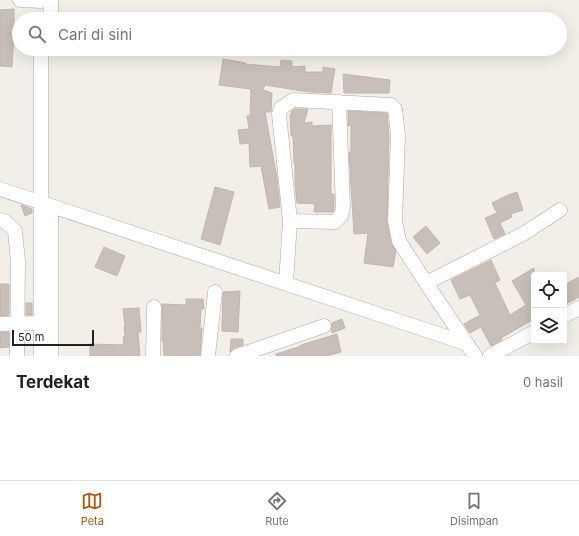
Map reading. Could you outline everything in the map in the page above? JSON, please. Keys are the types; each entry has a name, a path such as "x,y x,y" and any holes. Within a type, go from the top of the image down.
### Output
{"street":[{"path":"20,0 44,0"},
{"path":"42,12 44,0"},
{"path":"44,0 48,12"},
{"path":"41,56 51,356"},
{"path":"41,356 40,323 51,56"},
{"path":"286,283 290,221 279,114 280,108 293,100 391,105 395,110 398,153 395,221 399,241 475,356"},
{"path":"290,221 334,222 341,216 343,207 339,102"},
{"path":"0,189 465,343"},
{"path":"426,283 523,234 560,210"},
{"path":"0,220 6,222 14,231 18,261 17,356"},
{"path":"208,356 215,292"},
{"path":"153,356 154,307"},
{"path":"567,314 579,308"},
{"path":"0,324 40,323"},
{"path":"237,356 324,326"},
{"path":"490,356 531,334"}],"building":[{"path":"14,9 14,12 12,12 12,67 0,66 0,10"},
{"path":"223,59 246,63 245,64 280,67 281,60 292,61 292,67 305,66 305,72 323,72 323,67 335,69 331,93 309,92 265,85 263,90 272,93 271,112 265,112 277,178 280,207 269,209 261,166 250,167 249,143 240,144 238,130 249,129 247,116 250,116 251,89 219,85"},
{"path":"343,74 390,80 389,93 344,93"},
{"path":"295,109 308,109 304,123 312,122 312,126 331,125 331,194 334,194 333,212 314,212 315,204 297,203 293,136 291,136 290,116 292,111"},
{"path":"348,111 387,113 389,135 387,221 391,243 396,251 393,267 364,263 368,233 354,234 349,152 351,152 351,125 348,126"},
{"path":"215,187 234,192 220,245 201,239"},
{"path":"517,192 523,210 511,214 512,217 500,223 505,234 494,239 485,218 497,213 492,203"},
{"path":"21,205 32,209 32,213 25,216"},
{"path":"426,226 440,243 427,254 413,237"},
{"path":"104,247 125,256 117,276 95,267"},
{"path":"491,260 500,280 495,283 510,315 526,305 512,281 534,268 534,272 531,272 531,321 501,338 502,340 491,346 481,327 470,333 464,324 480,315 470,295 460,299 451,280"},
{"path":"579,277 579,297 567,303 567,283"},
{"path":"0,284 9,284 9,315 0,316"},
{"path":"240,291 238,332 222,331 223,292"},
{"path":"186,299 203,299 204,309 201,309 200,328 202,328 200,356 164,356 162,341 162,304 186,305"},
{"path":"26,303 32,303 32,315 26,315"},
{"path":"139,308 141,332 138,332 140,356 90,356 90,344 124,345 123,337 125,337 125,326 123,309"},
{"path":"342,319 345,328 332,333 332,323"},
{"path":"0,332 9,332 9,347 0,348"},
{"path":"337,334 341,352 327,356 276,356 276,354"},
{"path":"231,339 243,339 243,345 234,348 230,352"}]}
